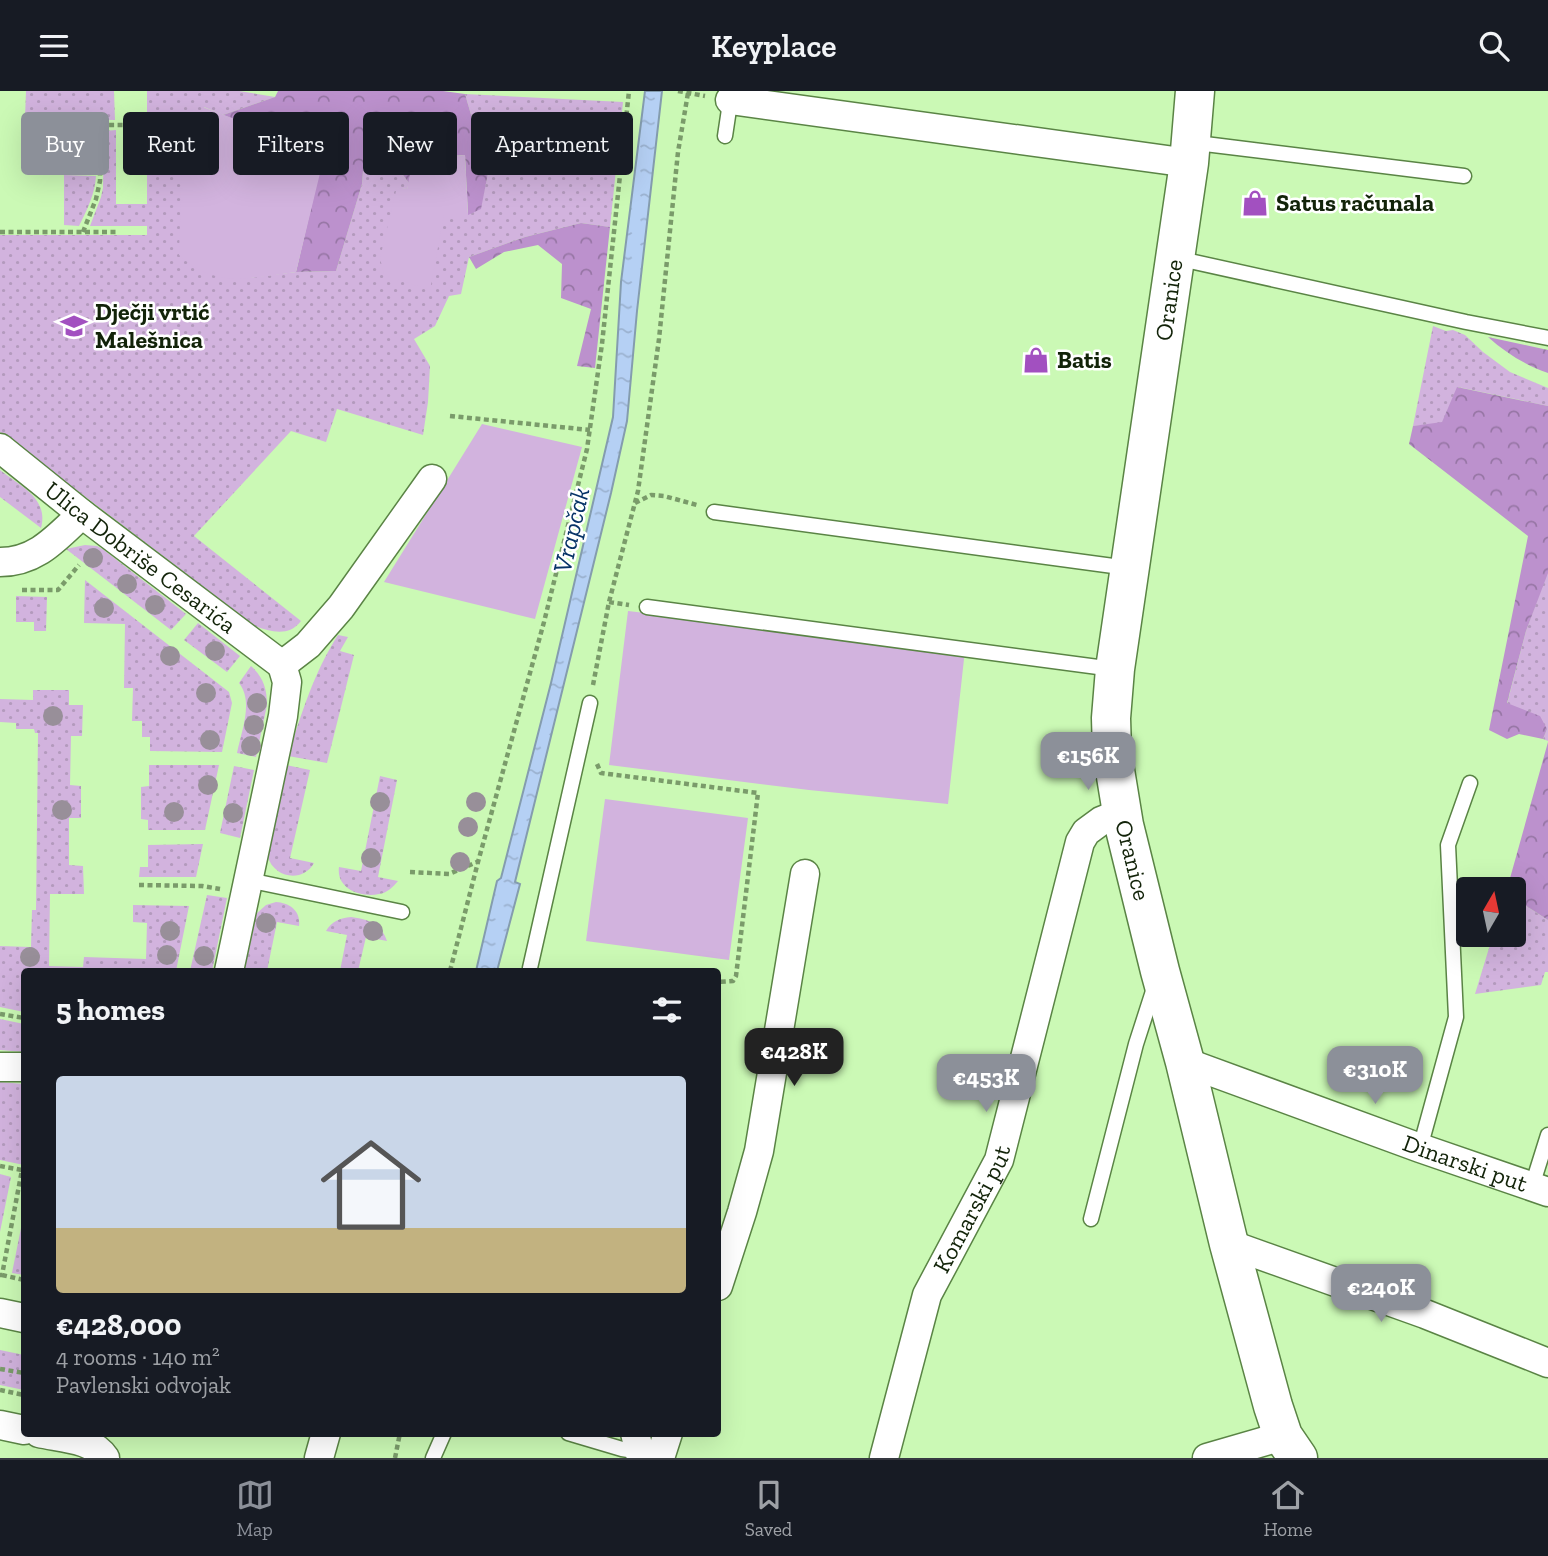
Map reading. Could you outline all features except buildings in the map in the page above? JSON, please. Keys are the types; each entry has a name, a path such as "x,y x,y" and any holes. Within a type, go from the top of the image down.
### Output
{"main road":[{"name":"Oranice","path":"1195,91 1190,152 1115,669 1111,718 1112,752 1122,813 1229,1244 1273,1406 1290,1447"}],"street":[{"path":"731,96 1190,152"},
{"name":"Ulica Dobriše Cesarića","path":"0,449 282,665"},
{"path":"230,968 286,698 287,682 282,665 308,645 341,607 432,479"},
{"path":"0,562 27,558 40,552 82,514"},
{"name":"Komarski put","path":"884,1458 927,1295 999,1160 1080,842 1086,832 1101,821 1122,813"},
{"path":"721,1277 759,1151 805,874"},
{"name":"Dinarski put","path":"1185,1062 1420,1148 1543,1186"},
{"path":"0,1067 21,1067"},
{"path":"1229,1244 1425,1314 1548,1363"},
{"path":"0,1313 21,1317"},
{"path":"0,1425 21,1429"},
{"path":"57,1437 92,1445 100,1450 105,1458"},
{"path":"319,1458 325,1437"},
{"path":"644,1450 662,1437"},
{"path":"1207,1458 1290,1447"}],"lane":[{"path":"725,136 731,96"},
{"path":"1190,152 1219,146 1464,176"},
{"path":"1175,258 1548,338"},
{"path":"714,512 1129,568"},
{"path":"648,607 1115,669"},
{"path":"530,968 590,703"},
{"path":"1420,1148 1456,1017 1448,845 1470,783"},
{"path":"247,887 402,912"},
{"path":"1091,1219 1136,1044 1160,971"},
{"path":"1543,1186 1548,1135"},
{"path":"433,1458 442,1437"},
{"path":"582,1437 622,1449 644,1450"}],"path":[{"path":"451,968 544,622 587,449 602,344 629,91"},
{"path":"590,703 609,602 638,491 659,339 678,152 688,93 678,91"},
{"path":"83,232 100,181 100,125 123,125"},
{"path":"0,232 117,232"},
{"path":"450,416 590,430"},
{"path":"634,503 651,495 664,496 681,499 714,512"},
{"path":"12,590 58,590 79,565"},
{"path":"580,745 591,754 601,773 758,793 736,976 733,981 721,982"},
{"path":"410,872 449,874 478,862"},
{"path":"139,885 247,887"},
{"path":"0,1014 21,1018"},
{"path":"0,1166 21,1170"},
{"path":"21,1180 1,1275 21,1279"},
{"path":"0,1369 21,1372"},
{"path":"0,1390 21,1394"},
{"path":"395,1458 399,1437"}],"shaded area":[{"path":"26,91 114,91 115,120 109,120 109,112 25,112"},
{"path":"147,91 239,91 275,97 223,115 204,107 205,112 147,112"},
{"path":"465,94 623,102 622,112 471,112 471,115"},
{"path":"203,107 216,112 201,112"},
{"path":"219,113 233,119 233,175 320,175 296,272 224,278 199,270 179,255 181,175 219,175"},
{"path":"116,130 116,204 147,204 147,175 219,175 219,164 249,278 296,272 336,271 362,184 363,170 363,175 403,175 409,183 407,189 397,188 437,211 457,215 480,209 488,175 615,175 610,227 581,223 525,237 469,257 461,294 449,296 435,326 414,339 430,366 423,435 337,409 326,442 291,431 194,536 301,621 285,631 255,626 0,432 0,235 147,235 147,226 90,226 101,197 103,175 109,175 109,131"},
{"path":"465,155 468,215 444,215 430,290 384,275 380,258 397,187 407,189 410,175 457,175 457,156"},
{"path":"64,175 96,176 88,208 79,226 64,225"},
{"path":"1433,326 1465,335 1510,372 1548,388 1548,406 1458,387 1442,423 1413,426"},
{"path":"482,424 582,447 535,619 384,582"},
{"path":"0,470 24,487 37,501 41,509 41,528 0,497"},
{"path":"85,545 104,550 186,614 171,630 66,549"},
{"path":"1547,573 1548,741 1543,739 1547,729 1507,704 1526,631"},
{"path":"85,580 229,692 232,703 222,752 150,751 150,737 142,737 142,721 132,721 133,688 124,688 125,624 84,623"},
{"path":"16,596 47,597 46,631 34,631 34,622 16,622"},
{"path":"628,611 965,650 948,804 609,765"},
{"path":"198,623 240,656 227,672 184,640"},
{"path":"338,635 348,637 340,651 354,655 327,763 288,756 315,679"},
{"path":"251,666 259,674 267,699 256,757 237,753 246,708 246,699 239,683"},
{"path":"33,690 69,690 69,705 83,705 82,736 71,736 70,785 81,786 81,818 69,818 69,865 83,866 84,894 50,894 49,966 83,967 84,957 146,959 147,923 133,922 133,905 189,906 177,968 21,968 21,1011 0,1007 0,946 31,947 32,910 36,910 38,733 35,733 34,729 16,729 16,723 0,722 0,699 33,700"},
{"path":"149,765 219,765 205,830 148,830 148,820 141,819 141,787 149,786"},
{"path":"286,765 310,770 290,858 314,863 303,873 296,875 276,870 268,857"},
{"path":"234,766 254,770 240,838 220,833"},
{"path":"380,776 397,780 378,877 398,881 385,892 365,895 351,890 341,881 339,867 361,871"},
{"path":"605,799 748,818 729,960 586,941"},
{"path":"203,844 196,877 139,877 140,867 148,867 148,845"},
{"path":"207,895 227,898 213,968 191,968"},
{"path":"276,902 294,909 299,926 277,922 268,968 245,968 256,914 266,905"},
{"path":"1526,906 1548,920 1548,972 1545,972 1541,985 1475,994 1489,947 1526,947"},
{"path":"351,917 374,923 382,930 387,941 366,937 359,968 341,968 347,935 326,931 343,918"},
{"path":"0,1019 21,1023 21,1052 0,1050"},
{"path":"0,1082 21,1084 21,1164 0,1160"},
{"path":"0,1174 11,1177 0,1232"},
{"path":"21,1228 21,1274 12,1273"},
{"path":"0,1350 21,1354 21,1389 0,1385"}],"green space":[{"path":"278,91 443,91 465,94 471,115 471,175 488,175 481,209 468,215 465,155 457,156 457,112 363,112 362,184 336,271 296,272 319,175 349,175 349,112 233,112 233,119 223,115 275,97"},
{"path":"581,223 610,227 595,368 577,366 591,309 561,298 562,264 538,245 504,252 476,269 469,257 525,237"},
{"path":"1488,337 1548,350 1548,373 1516,358"},
{"path":"1457,387 1548,406 1548,573 1526,631 1507,703 1540,716 1547,729 1543,739 1519,734 1507,739 1489,730 1528,536 1409,444 1413,426 1442,422"},
{"path":"1548,742 1548,920 1526,906 1526,877 1510,877"}],"water":[{"path":"645,91 662,91 627,421 515,882 520,884 498,968 477,968 497,881 501,878 551,683 613,417 621,282"}],"place":[{"name":"Satus računala","path":"1255,203"},
{"name":"Dječji vrtić Malešnica","path":"74,326"},
{"name":"Batis","path":"1036,360"}],"water label":[{"name":"Vrapčak","path":"571,530"}]}
